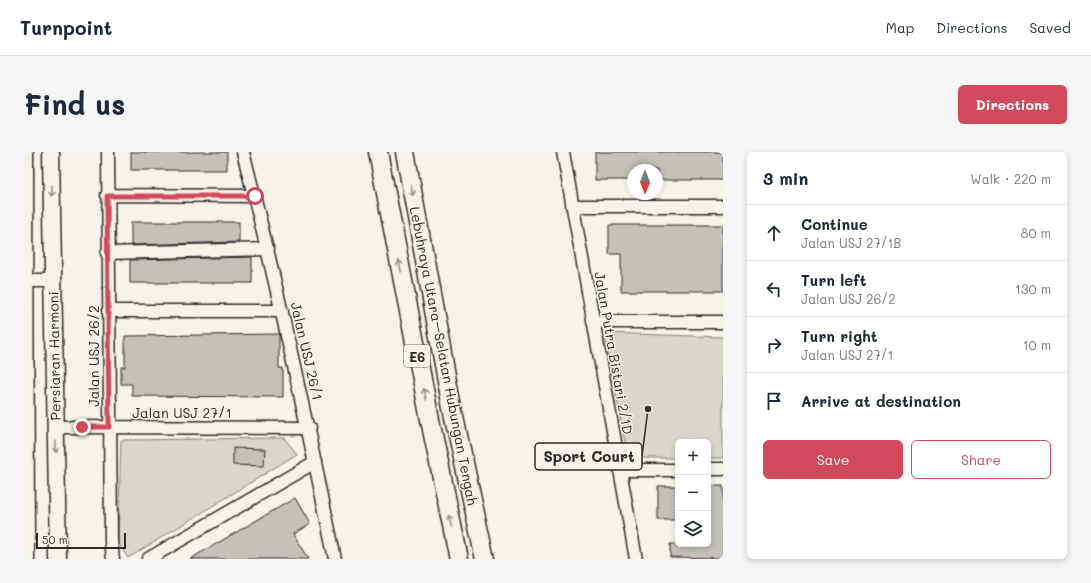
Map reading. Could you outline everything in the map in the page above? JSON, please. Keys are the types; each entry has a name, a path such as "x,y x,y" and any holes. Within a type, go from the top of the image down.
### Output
{"highway":[{"name":"Lebuhraya Utara–Selatan Hubungan Tengah","path":"378,152 459,559"},
{"name":"Lebuhraya Utara–Selatan Hubungan Tengah","path":"405,152 448,386 485,559"}],"main road":[{"name":"Persiaran Harmoni","path":"25,152 24,281 26,559"},
{"name":"Persiaran Harmoni","path":"51,152 58,559"}],"street":[{"name":"Jalan USJ 26/2","path":"108,152 109,427 111,541 113,559"},
{"name":"Jalan USJ 26/1","path":"243,152 268,249 309,428 335,559"},
{"name":"Jalan Putra Bistari 2/1D","path":"563,152 636,559"},
{"path":"107,196 255,196"},
{"path":"572,206 723,206"},
{"path":"108,253 268,249"},
{"path":"24,281 53,281"},
{"path":"108,311 282,311"},
{"path":"593,322 723,322"},
{"name":"Jalan USJ 27/1","path":"56,427 309,428"},
{"path":"148,559 315,462"},
{"path":"711,470 723,469"},
{"path":"620,470 675,470"}],"shaded area":[{"path":"604,333 723,337 723,458 711,458 711,439 675,439 675,458 628,458"},
{"path":"284,438 297,454 128,558 118,543 121,440"}],"building":[{"path":"131,152 227,152 227,170 131,170"},
{"path":"595,152 723,152 723,180 663,180 663,164 627,164 627,180 595,180"},
{"path":"131,222 239,222 239,242 131,245"},
{"path":"609,225 723,225 723,291 621,291 621,254 609,254"},
{"path":"252,257 252,283 130,283 130,260"},
{"path":"279,334 279,368 283,368 283,397 132,396 132,384 121,384 121,367 125,367 125,336"},
{"path":"233,448 265,449 264,466 233,465"},
{"path":"658,486 675,486 675,520 658,520"},
{"path":"711,486 723,486 723,558 670,557 670,544 675,544 675,547 711,547"},
{"path":"295,498 310,524 293,534 308,559 190,559"}],"place":[{"name":"Sport Court","path":"648,409"}],"route":[{"path":"82,427 109,427 107,196 255,196"}]}
